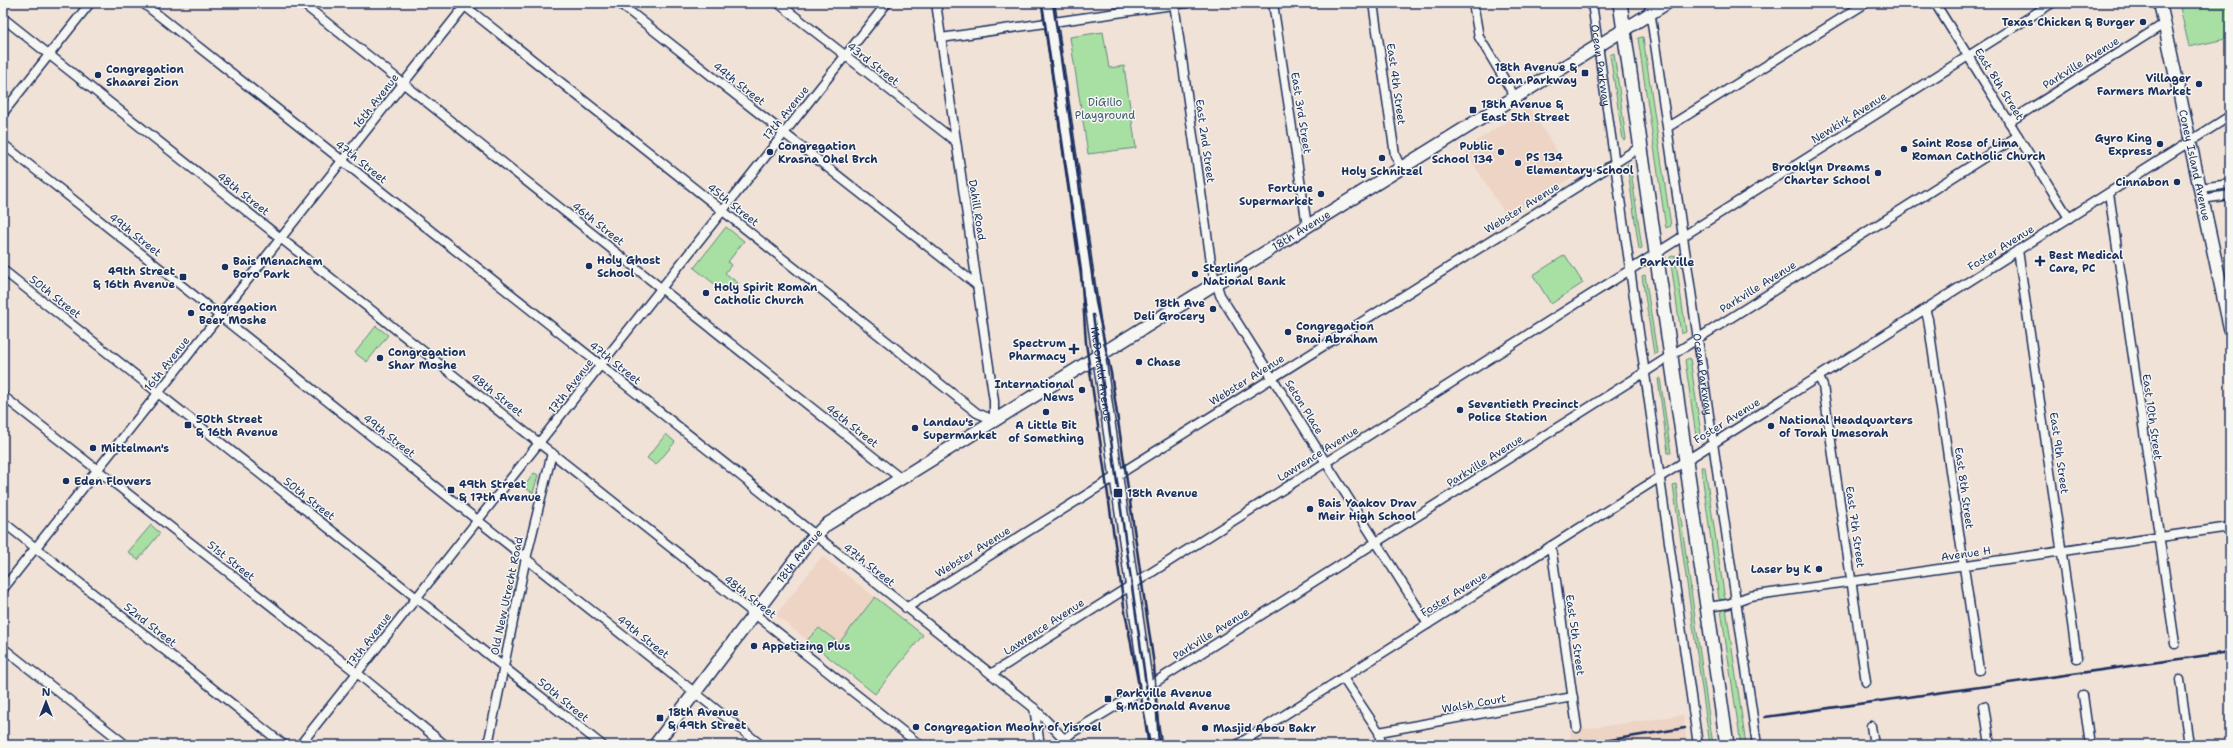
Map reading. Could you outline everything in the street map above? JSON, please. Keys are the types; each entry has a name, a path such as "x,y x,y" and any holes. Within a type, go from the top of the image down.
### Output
{"main road":[{"path":"1620,3 1728,745"}],"street":[{"path":"3,113 90,3"},
{"name":"47th Street","path":"143,3 1034,708 1067,742"},
{"name":"46th Street","path":"302,3 900,478"},
{"name":"44th Street","path":"619,3 978,286"},
{"name":"43rd Street","path":"778,3 956,141"},
{"name":"17th Avenue","path":"300,745 846,57 887,3"},
{"name":"Dahill Road","path":"936,3 994,401 994,420"},
{"name":"McDonald Avenue","path":"1048,3 1155,745"},
{"path":"941,38 1188,3"},
{"name":"East 3rd Street","path":"1274,3 1307,226"},
{"name":"East 4th Street","path":"1373,3 1395,155 1401,168"},
{"path":"1473,3 1479,38 1515,97"},
{"name":"Ocean Parkway","path":"1592,3 1698,745"},
{"name":"18th Avenue","path":"654,745 815,535 826,525 1598,46 1624,29 1650,8 1667,3"},
{"path":"1668,127 1866,3"},
{"name":"East 8th Street","path":"1935,3 2069,218"},
{"name":"Newkirk Avenue","path":"1657,252 2052,3"},
{"name":"Coney Island Avenue","path":"2160,3 2230,328"},
{"name":"16th Avenue","path":"3,589 404,84 464,4"},
{"name":"45th Street","path":"464,4 977,413 994,420"},
{"name":"East 2nd Street","path":"1174,4 1212,269 1216,282"},
{"name":"Ocean Parkway","path":"1650,8 1757,745"},
{"name":"48th Street","path":"3,18 920,745"},
{"name":"Parkville Avenue","path":"2009,122 2164,24"},
{"name":"Foster Avenue","path":"1237,745 2230,116"},
{"name":"Parkville Avenue","path":"1058,745 1067,742 1073,732 2018,136"},
{"name":"49th Street","path":"3,144 761,745"},
{"name":"Webster Avenue","path":"906,608 1115,475 1642,146"},
{"path":"2201,193 2230,184"},
{"name":"East 10th Street","path":"2109,193 2175,644"},
{"path":"2201,193 2230,195"},
{"name":"East 9th Street","path":"2018,250 2077,658"},
{"name":"Lawrence Avenue","path":"990,674 1657,252"},
{"name":"50th Street","path":"3,270 602,745"},
{"name":"Seton Place","path":"1216,282 1220,295 1428,624"},
{"name":"East 8th Street","path":"1925,309 1928,319 1979,670"},
{"name":"East 7th Street","path":"1819,376 1823,386 1866,682"},
{"name":"51st Street","path":"3,396 357,673 445,745"},
{"name":"Old New Utrecht Road","path":"488,745 526,559 552,453"},
{"name":"52nd Street","path":"3,522 284,745"},
{"name":"Avenue H","path":"1707,607 1750,596 2230,527"},
{"name":"East 5th Street","path":"1551,546 1577,728"},
{"path":"3,648 126,745"},
{"path":"1343,678 1379,732 1381,745"},
{"path":"2180,680 2189,745"},
{"path":"2082,696 2090,745"},
{"name":"Walsh Court","path":"1379,732 1573,697"},
{"path":"1984,706 1990,745"},
{"path":"1034,708 1040,745"},
{"path":"1871,726 1874,745"}],"shaded area":[{"name":"PS 134 Elementary School","path":"1529,107 1573,177 1507,217 1464,149"},
{"path":"822,556 875,597 839,643 817,628 807,640 776,615"},
{"path":"1683,715 1687,745 1542,745 1571,738 1570,731"}],"green space":[{"path":"2179,3 2230,3 2230,38 2189,47"},
{"name":"DiGilio Playground","path":"1103,32 1109,68 1124,66 1136,148 1088,154 1070,37"},
{"path":"1643,37 1671,226 1666,228 1638,38"},
{"path":"1614,53 1626,139 1623,140 1610,55"},
{"path":"1627,164 1630,164 1642,248 1639,249"},
{"path":"726,227 744,241 728,262 731,265 725,273 738,283 730,292 723,287 721,289 694,268"},
{"path":"1565,255 1583,283 1551,304 1533,275"},
{"path":"1675,255 1686,332 1681,334 1670,257"},
{"path":"1645,275 1657,353 1654,354 1642,276"},
{"path":"376,326 388,335 367,362 355,353"},
{"path":"1690,358 1701,434 1696,436 1685,360"},
{"path":"1660,378 1671,453 1668,453 1658,379"},
{"path":"666,434 675,442 656,465 647,458"},
{"path":"1701,467 1705,467 1725,600 1719,599"},
{"path":"534,473 538,475 533,493 524,487"},
{"path":"1676,484 1713,745 1710,745 1673,485"},
{"path":"151,525 160,533 138,560 128,552"},
{"path":"875,597 923,635 875,694 807,640 819,628 839,643"},
{"path":"1726,608 1746,745 1741,745 1721,610"}],"railway":[{"path":"1042,3 1081,271 1086,343 1124,606 1150,745"},
{"path":"1053,3 1096,302 1111,373 1154,665 1159,745"},
{"path":"1093,315 1149,705"},
{"path":"1765,717 2230,652"},
{"path":"1579,745 1685,728"}],"place":[{"name":"Texas Chicken & Burger","path":"2143,22"},
{"name":"18th Avenue & Ocean Parkway","path":"1585,73"},
{"name":"Congregation Shaarei Zion","path":"98,75"},
{"name":"Villager Farmers Market","path":"2199,84"},
{"name":"18th Avenue & East 5th Street","path":"1473,110"},
{"name":"Gyro King Express","path":"2160,144"},
{"name":"Saint Rose of Lima Roman Catholic Church","path":"1904,149"},
{"name":"Congregation Krasna Ohel Brch","path":"770,152"},
{"name":"Public School 134","path":"1501,152"},
{"name":"Holy Schnitzel","path":"1382,158"},
{"name":"PS 134 Elementary School","path":"1518,163"},
{"name":"Brooklyn Dreams Charter School","path":"1878,173"},
{"name":"Cinnabon","path":"2177,182"},
{"name":"Fortune Supermarket","path":"1321,194"},
{"name":"Best Medical Care, PC","path":"2040,261"},
{"name":"Holy Ghost School","path":"589,266"},
{"name":"Bais Menachem Boro Park","path":"225,267"},
{"name":"Sterling National Bank","path":"1195,274"},
{"name":"49th Street & 16th Avenue","path":"183,277"},
{"name":"Holy Spirit Roman Catholic Church","path":"706,293"},
{"name":"18th Ave Deli Grocery","path":"1213,309"},
{"name":"Congregation Beer Moshe","path":"191,313"},
{"name":"Congregation Bnai Abraham","path":"1288,332"},
{"name":"Spectrum Pharmacy","path":"1074,349"},
{"name":"Congregation Shar Moshe","path":"380,358"},
{"name":"Chase","path":"1139,362"},
{"name":"International News","path":"1082,390"},
{"name":"Seventieth Precinct Police Station","path":"1460,410"},
{"name":"A Little Bit of Something","path":"1046,412"},
{"name":"50th Street & 16th Avenue","path":"188,425"},
{"name":"National Headquarters of Torah Umesorah","path":"1771,426"},
{"name":"Landau's Supermarket","path":"915,428"},
{"name":"Mittelman's","path":"93,448"},
{"name":"Eden Flowers","path":"66,481"},
{"name":"49th Street & 17th Avenue","path":"451,490"},
{"name":"18th Avenue","path":"1118,493"},
{"name":"Bais Yaakov Drav Meir High School","path":"1310,509"},
{"name":"Laser by K","path":"1819,569"},
{"name":"Appetizing Plus","path":"754,646"},
{"name":"Parkville Avenue & McDonald Avenue","path":"1108,699"},
{"name":"18th Avenue & 49th Street","path":"660,718"},
{"name":"Congregation Meohr of Yisroel","path":"916,727"},
{"name":"Masjid Abou Bakr","path":"1205,728"}],"district":[{"name":"Parkville","path":"1667,262"}]}
